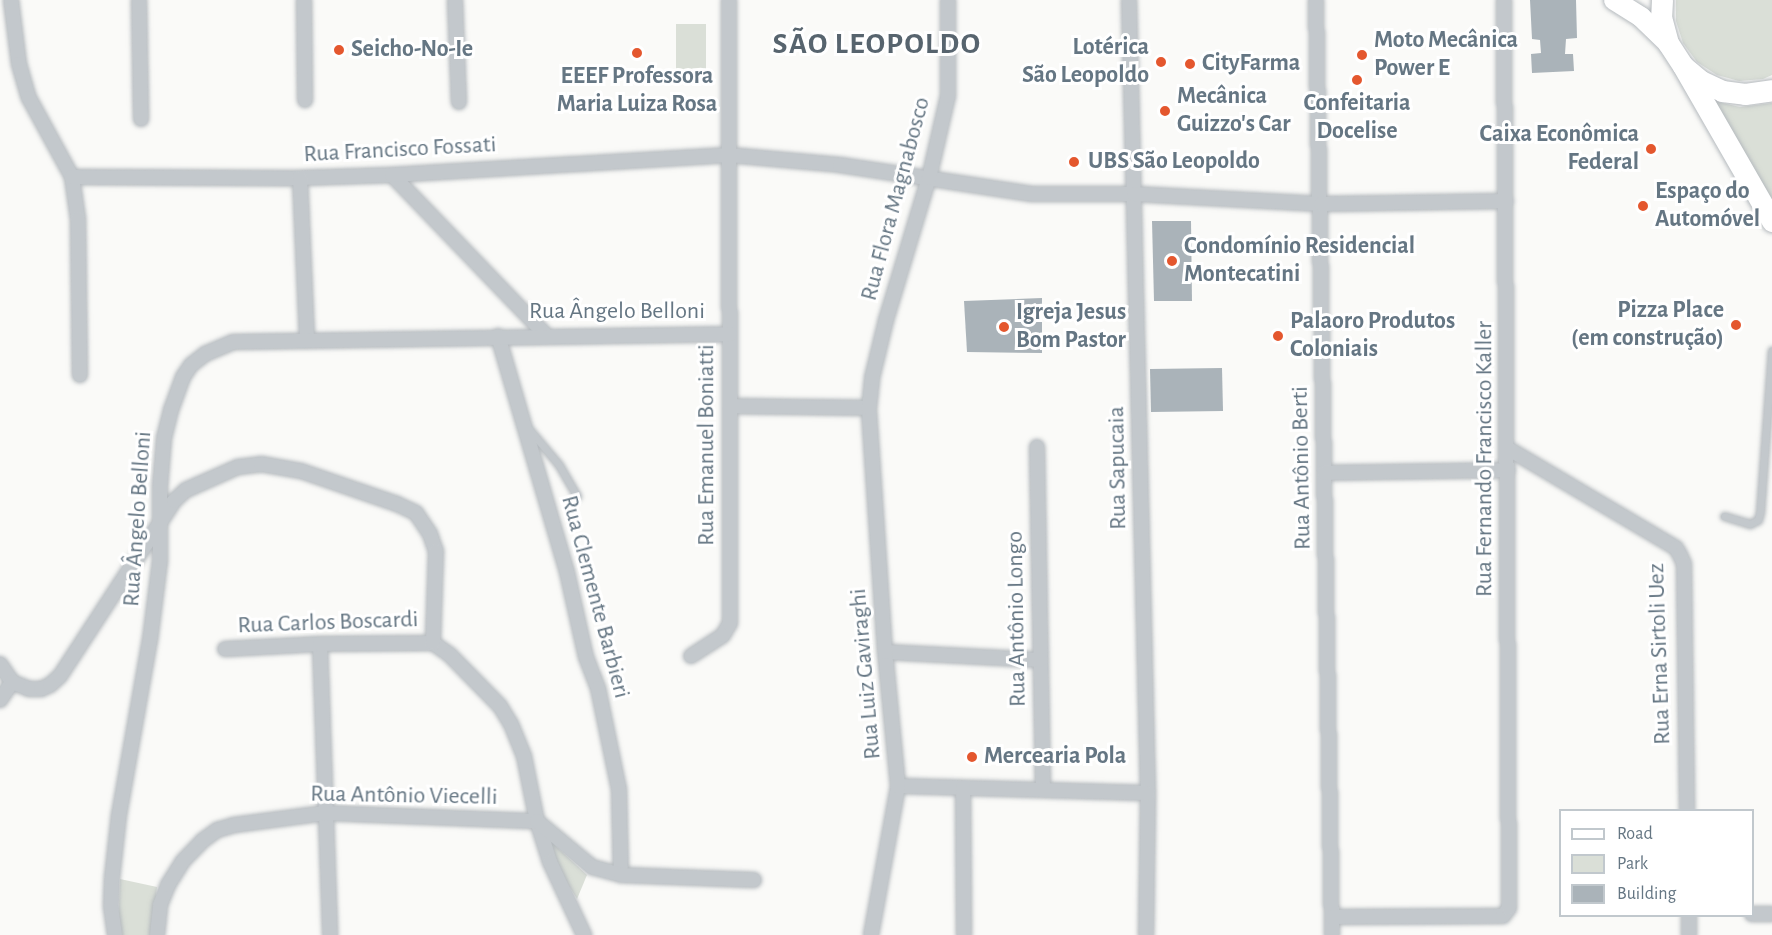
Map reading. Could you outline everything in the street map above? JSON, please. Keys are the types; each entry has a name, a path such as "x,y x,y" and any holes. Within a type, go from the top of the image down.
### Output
{"highway":[{"path":"1662,0 1662,18 1668,44 1772,221"},
{"path":"1683,66 1701,81 1722,91 1745,94 1772,90"}],"main road":[{"path":"1614,0 1641,17 1668,44"}],"street":[{"path":"10,0 19,64 29,98 72,177 78,219 80,375"},
{"path":"139,0 141,119"},
{"path":"304,0 305,100"},
{"path":"456,0 459,102"},
{"name":"Rua Emanuel Boniatti","path":"691,656 723,635 729,623 729,0"},
{"name":"Rua Flora Magnabosco","path":"869,408 872,378 886,320 929,178 948,96 948,0"},
{"name":"Rua Sapucaia","path":"1129,0 1148,793 1146,935"},
{"name":"Rua Antônio Berti","path":"1316,0 1332,935"},
{"name":"Rua Fernando Francisco Kaller","path":"1332,917 1503,916 1509,908 1504,0"},
{"name":"Rua Francisco Fossati","path":"72,177 300,178 392,175 729,155 840,165 1032,194 1134,194 1321,204 1506,201"},
{"path":"392,175 546,335"},
{"path":"300,178 307,341"},
{"name":"Rua Ângelo Belloni","path":"115,935 111,905 112,878 119,815 150,640 160,561 165,438 171,410 183,377 191,365 205,354 233,342 546,335 729,334"},
{"name":"Rua Clemente Barbieri","path":"498,336 567,572 586,657 598,688 619,789 621,875"},
{"path":"730,406 869,408"},
{"name":"Rua Luiz Gaviraghi","path":"869,408 885,652 898,786 871,935"},
{"name":"Rua Antônio Longo","path":"1037,447 1043,790"},
{"name":"Rua Erna Sirtoli Uez","path":"1507,448 1676,548 1680,555 1684,564 1688,809"},
{"path":"0,664 12,682 29,689 41,689 50,685 60,676 174,501 186,490 238,467 261,464 301,471 397,504 416,513 424,522 436,551 434,643"},
{"path":"1324,473 1508,470"},
{"name":"Rua Carlos Boscardi","path":"225,649 320,644 434,643 472,676 500,706 512,724 524,756 537,821 550,862 584,935"},
{"path":"320,644 330,935"},
{"path":"885,652 1040,660"},
{"path":"0,700 12,682"},
{"path":"898,786 1148,793"},
{"path":"963,788 964,935"},
{"name":"Rua Antônio Viecelli","path":"157,935 160,905 168,885 183,861 217,830 241,823 325,813 537,821"},
{"path":"537,821 592,867 621,875 754,880"},
{"path":"1754,914 1772,914"},
{"path":"1689,917 1689,935"}],"lane":[{"path":"1724,516 1750,524 1758,520 1772,350"},
{"path":"525,424 559,465 577,496"}],"green space":[{"path":"1676,0 1772,0 1772,75 1763,79 1739,81 1717,75 1697,62 1683,43 1676,21"},
{"path":"676,24 706,24 706,83 676,83"},
{"path":"1714,101 1740,107 1772,103 1772,201"},
{"path":"546,837 587,875 577,899 550,855"},
{"path":"120,879 157,887 152,935 118,935"}],"building":[{"path":"1530,0 1576,0 1577,38 1566,39 1565,54 1573,54 1574,71 1532,73 1531,54 1541,53 1540,40 1532,39"},
{"name":"Condomínio Residencial Montecatini","path":"1152,221 1191,221 1192,301 1154,301"},
{"name":"Igreja Jesus Bom Pastor","path":"1042,298 1042,353 967,352 964,301"},
{"path":"1222,368 1223,411 1151,412 1150,369"}],"place":[{"name":"Seicho-No-Ie","path":"339,50"},
{"name":"EEEF Professora Maria Luiza Rosa","path":"637,53"},
{"name":"Moto Mecânica Power E","path":"1362,55"},
{"name":"Lotérica São Leopoldo","path":"1161,62"},
{"name":"CityFarma","path":"1190,64"},
{"name":"Confeitaria Docelise","path":"1357,80"},
{"name":"Mecânica Guizzo's Car","path":"1165,111"},
{"name":"Caixa Econômica Federal","path":"1651,149"},
{"name":"UBS São Leopoldo","path":"1074,162"},
{"name":"Espaço do Automóvel","path":"1643,206"},
{"name":"Condomínio Residencial Montecatini","path":"1172,261"},
{"name":"Pizza Place (em construção)","path":"1736,325"},
{"name":"Igreja Jesus Bom Pastor","path":"1004,327"},
{"name":"Palaoro Produtos Coloniais","path":"1278,336"},
{"name":"Mercearia Pola","path":"972,757"}],"district":[{"name":"SÃO LEOPOLDO","path":"877,44"}]}
